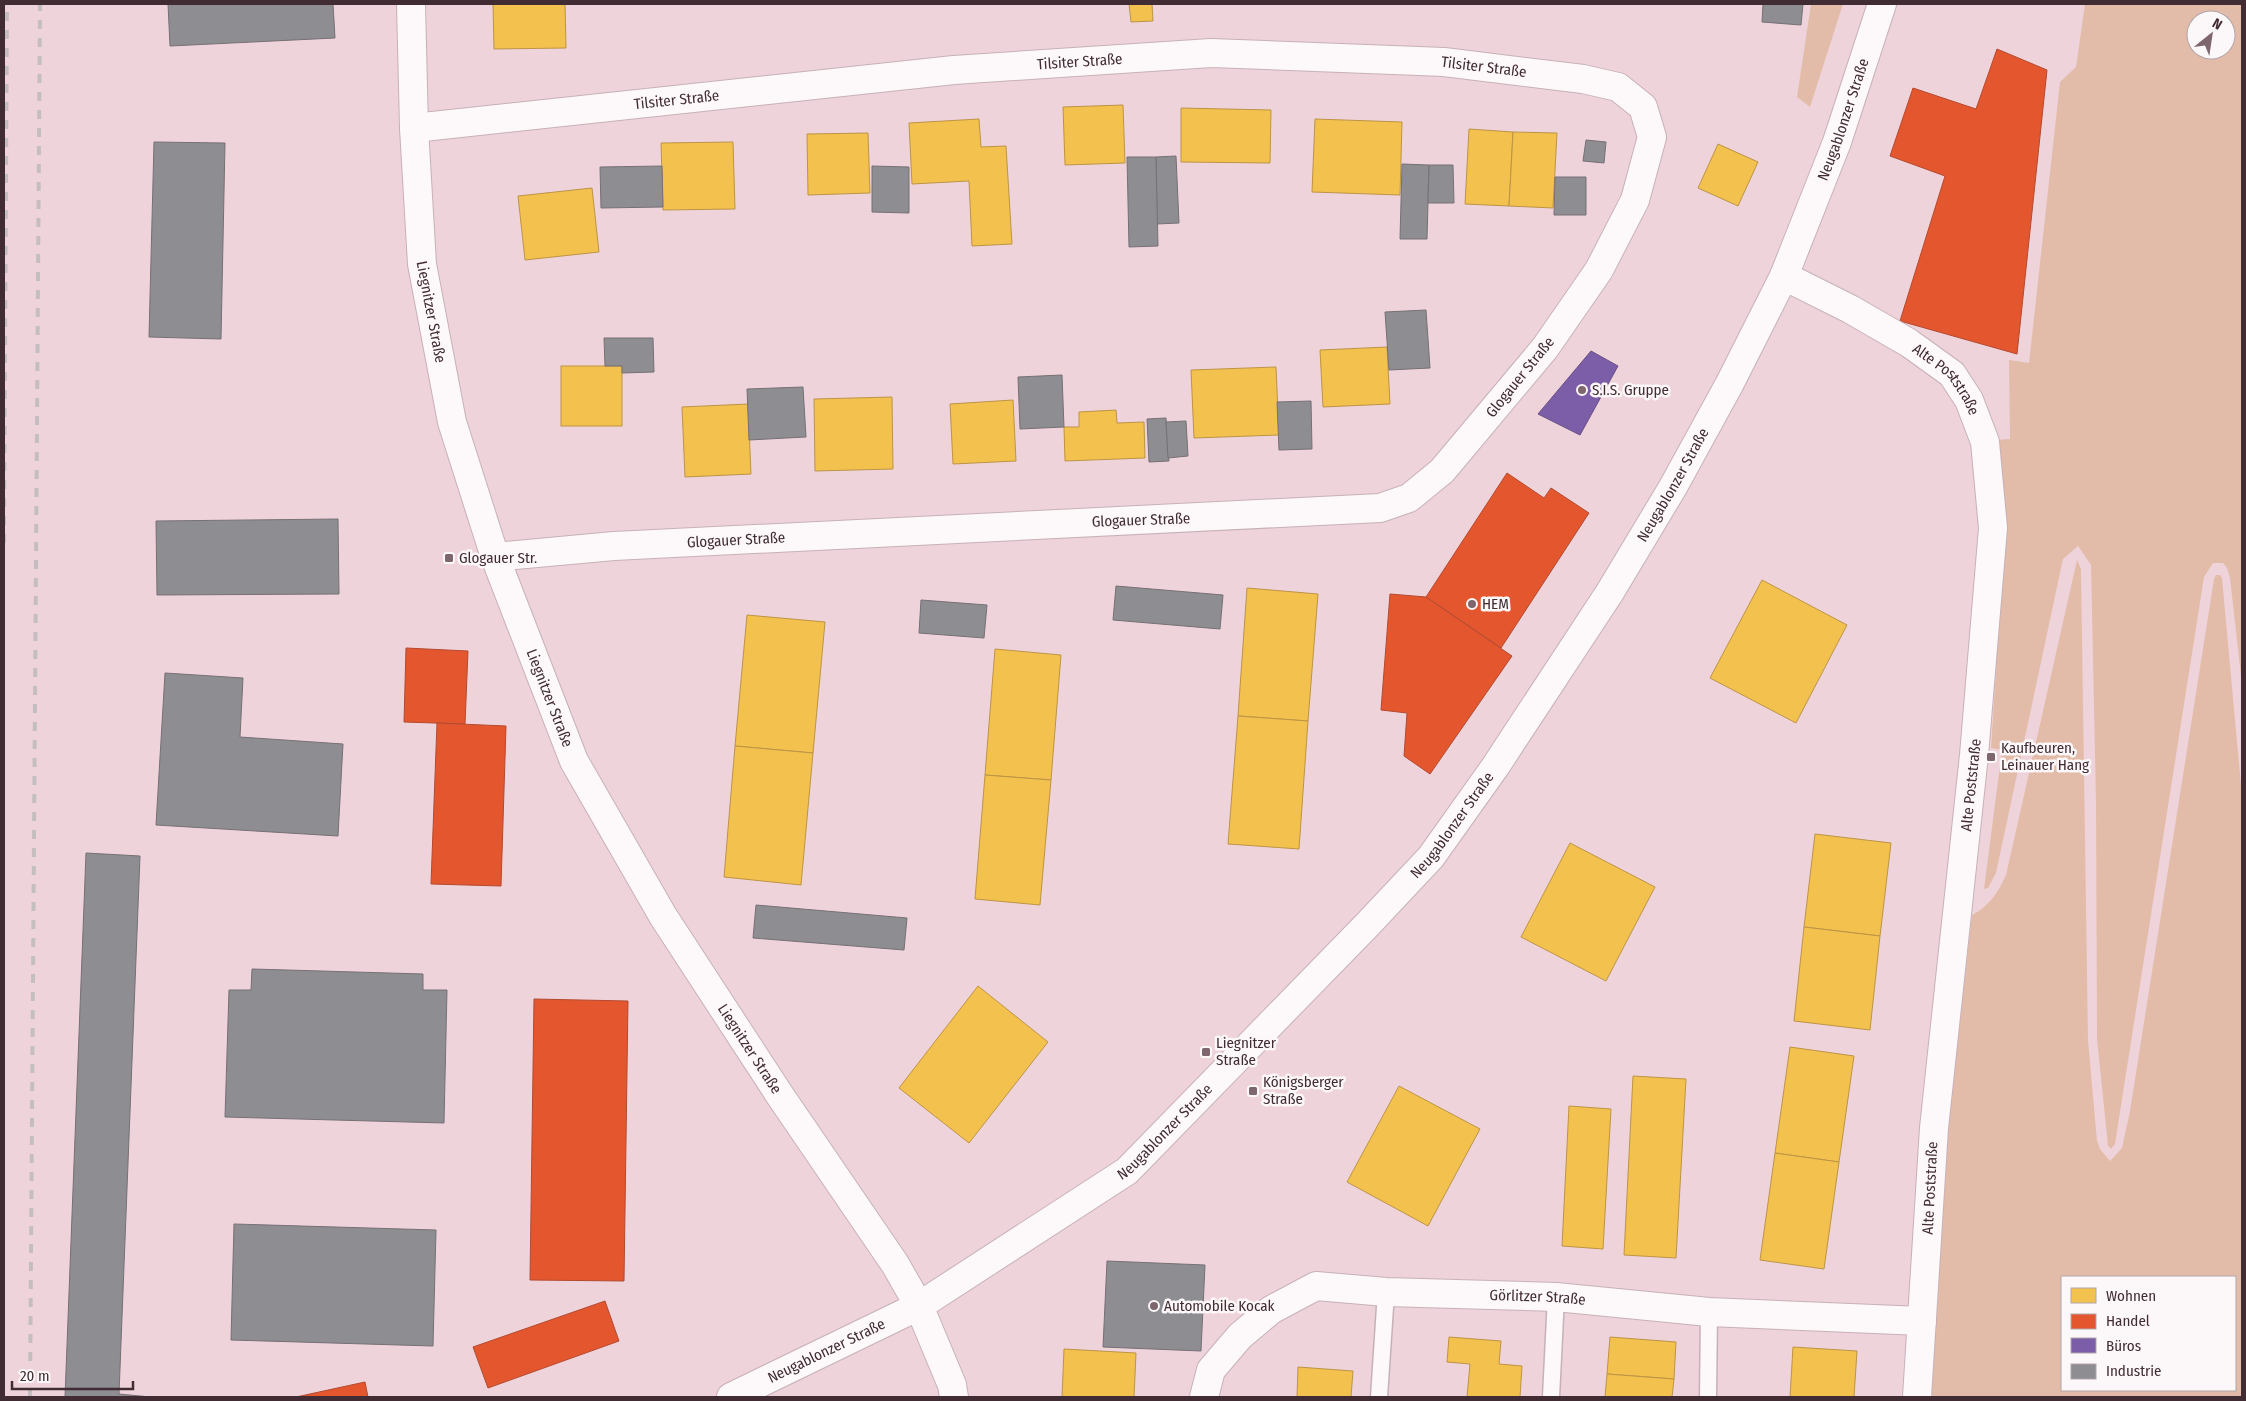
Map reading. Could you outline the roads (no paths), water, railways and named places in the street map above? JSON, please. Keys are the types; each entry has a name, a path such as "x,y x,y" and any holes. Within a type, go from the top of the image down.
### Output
{"street":[{"name":"Liegnitzer Straße","path":"411,4 414,128 422,264 452,422 495,557 574,761 663,916 779,1094 895,1264 919,1306"},
{"name":"Neugablonzer Straße","path":"730,1397 919,1306 1127,1171 1431,857 1495,767 1614,584 1678,478 1730,383 1784,276 1837,142 1882,4"},
{"name":"Tilsiter Straße","path":"414,128 954,70 1211,53 1444,62 1583,79 1618,87 1643,107 1652,137 1635,200"},
{"name":"Glogauer Straße","path":"495,557 623,546 1380,508 1409,498 1442,471 1545,348 1599,270 1635,200"},
{"name":"Alte Poststraße","path":"1784,276 1850,309 1909,343 1952,374 1969,400 1985,442 1993,528 1974,755 1934,1128 1916,1397"},
{"name":"Görlitzer Straße","path":"1204,1397 1210,1370 1240,1336 1271,1310 1316,1286 1386,1292 1556,1297 1709,1312 1922,1321"},
{"path":"919,1306 952,1386 954,1397"}],"lane":[{"path":"1379,1397 1386,1292"},
{"path":"1551,1397 1556,1297"},
{"path":"1708,1397 1709,1312"}],"railway":[{"path":"4,543 7,4"},
{"path":"30,1397 40,4"}],"place":[{"name":"S.I.S. Gruppe","path":"1582,390"},
{"name":"Glogauer Str.","path":"449,558"},
{"name":"HEM","path":"1472,604"},
{"name":"Kaufbeuren, Leinauer Hang","path":"1991,757"},
{"name":"Liegnitzer Straße","path":"1206,1052"},
{"name":"Königsberger Straße","path":"1253,1091"},
{"name":"Automobile Kocak","path":"1154,1306"}]}
